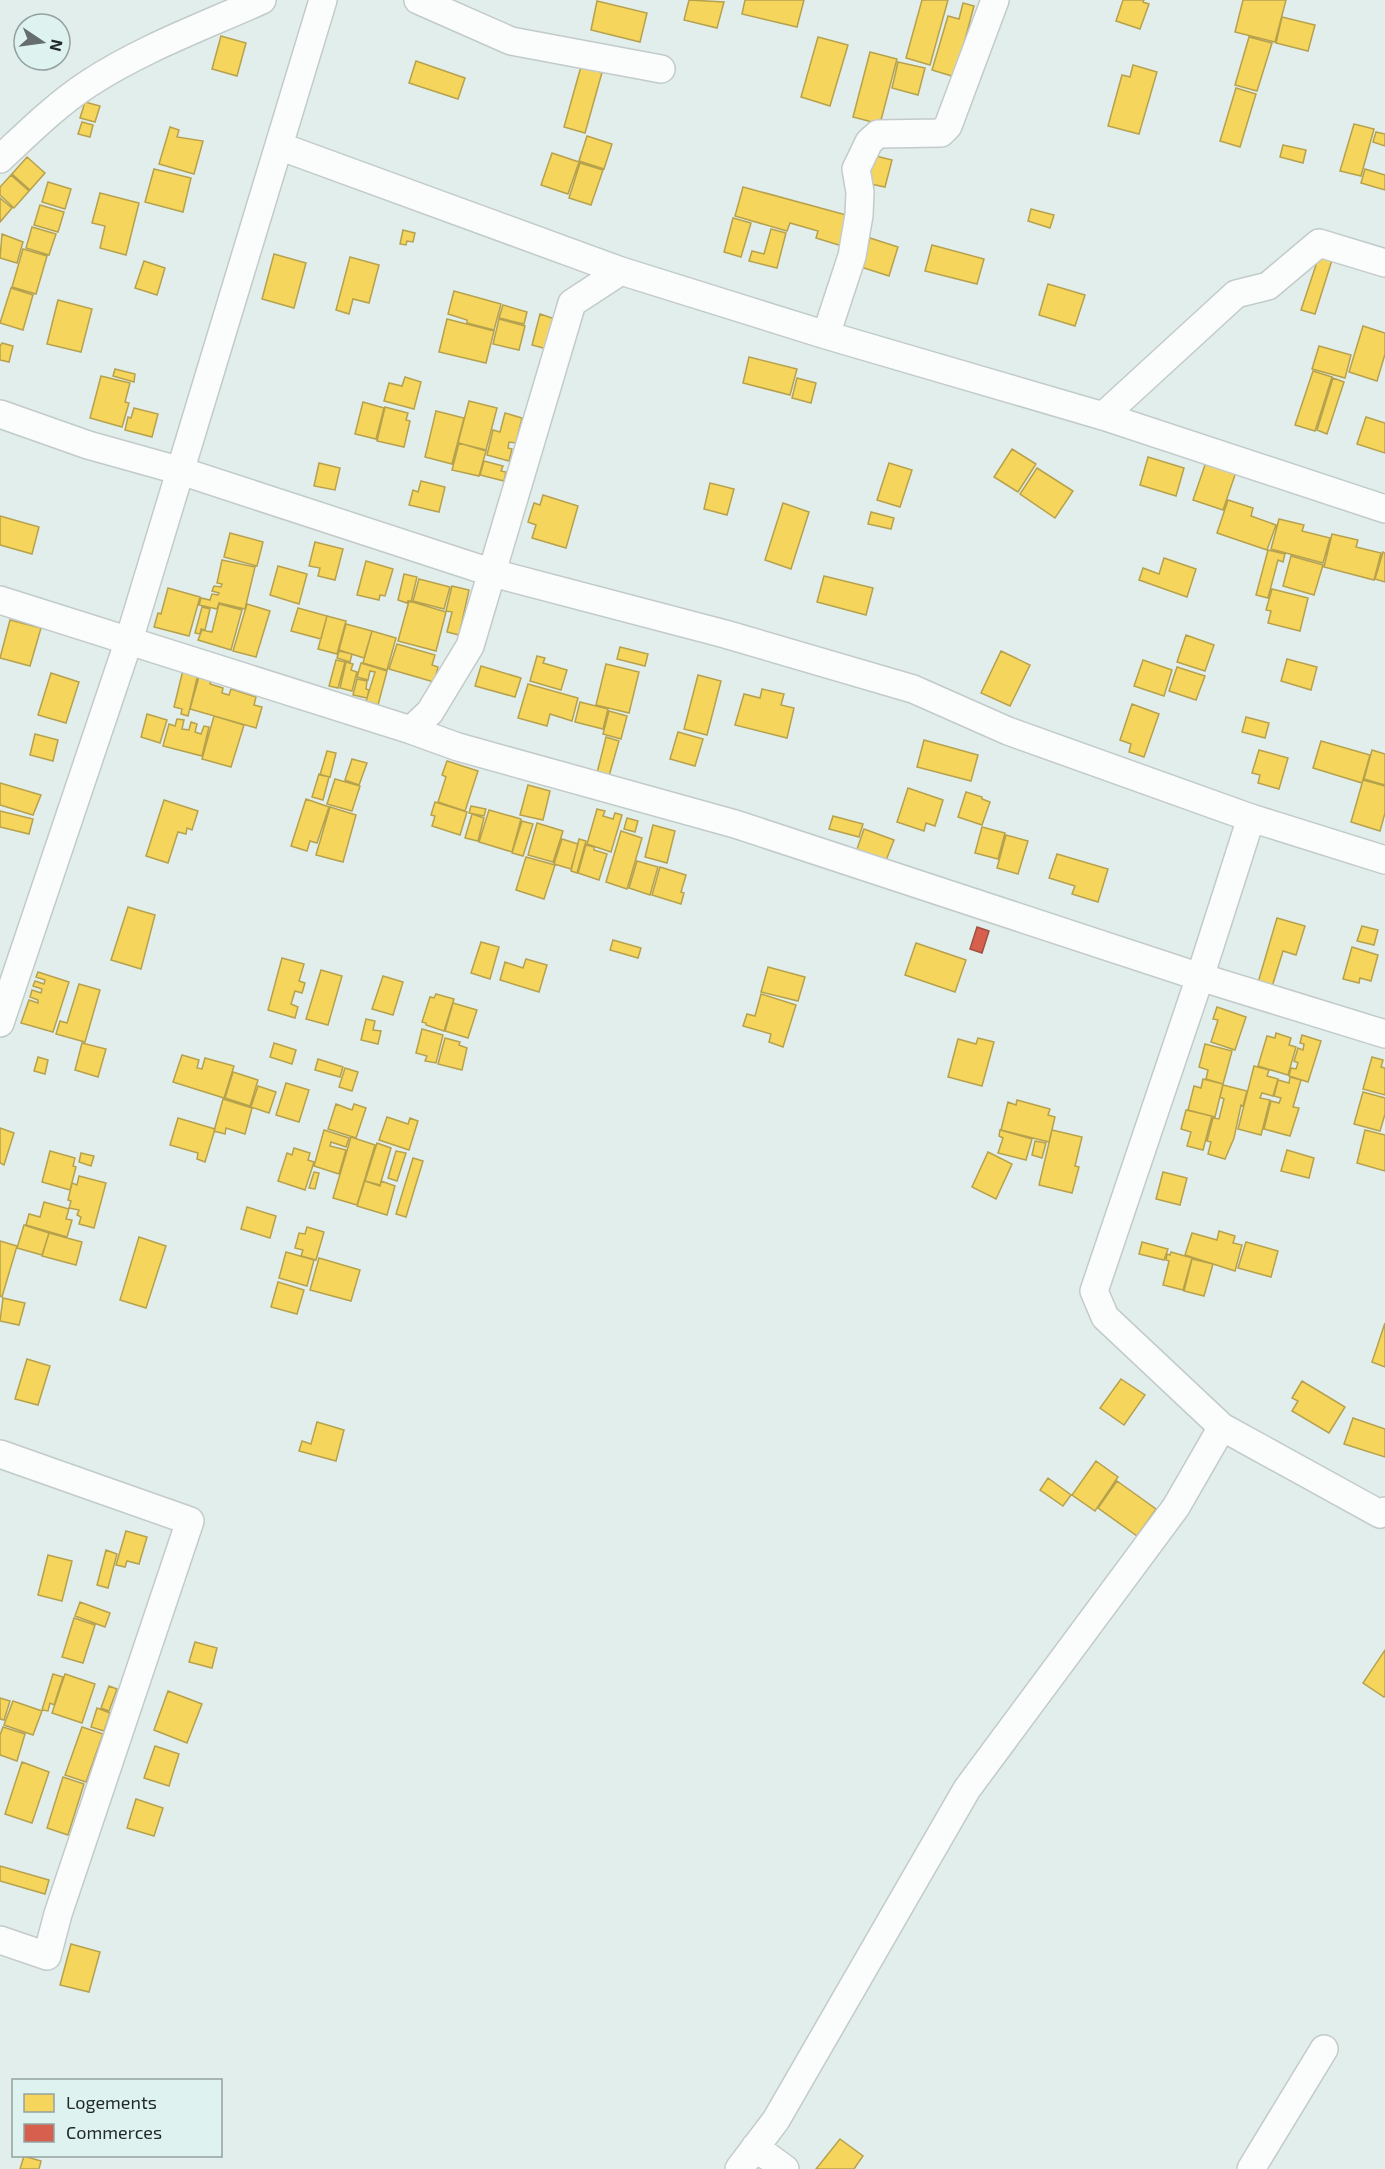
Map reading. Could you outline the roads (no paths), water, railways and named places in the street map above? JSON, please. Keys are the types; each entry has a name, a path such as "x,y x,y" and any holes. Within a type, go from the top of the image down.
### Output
{"street":[{"path":"0,159 71,96 107,73 158,46 262,0"},
{"path":"0,1023 129,640 323,0"},
{"path":"418,0 511,41 661,69"},
{"path":"826,335 852,256 859,214 860,192 856,169 861,156 869,142 878,134 941,133 948,126 995,0"},
{"path":"279,146 621,271 826,335 1103,416 1385,509"},
{"path":"1103,416 1236,294 1268,286 1319,243 1385,263"},
{"path":"411,730 430,712 470,646 572,303 621,271"},
{"path":"0,414 88,445 181,471 493,573 725,634 913,689 1008,731 1251,818 1385,860"},
{"path":"0,600 411,730 458,747 735,824 1200,977 1385,1034"},
{"path":"1251,818 1094,1292 1105,1317 1222,1427 1383,1514"},
{"path":"739,2169 776,2120 967,1789 1176,1507 1222,1427"},
{"path":"0,1454 190,1521 58,1914 47,1956 0,1940"},
{"path":"1251,2169 1324,2049"},
{"path":"756,2147 785,2169"}]}
